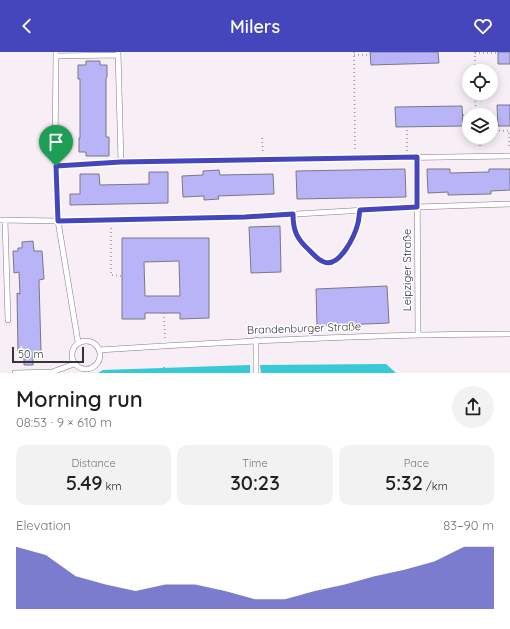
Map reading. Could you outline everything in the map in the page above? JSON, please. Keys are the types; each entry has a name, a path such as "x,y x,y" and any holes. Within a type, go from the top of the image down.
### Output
{"lane":[{"path":"78,342 58,221 56,166 56,54 118,54 121,162"},
{"path":"56,166 121,162 510,156"},
{"name":"Leipziger Straße","path":"417,157 418,334"},
{"path":"8,320 2,220 58,221 245,217 417,207 510,204"},
{"name":"Brandenburger Straße","path":"99,350 256,340 418,334 510,334"},
{"path":"83,340 90,340 96,344 99,350 100,356 98,362 92,368 84,369 78,367 74,364 71,358 71,353 74,346 83,340"},
{"path":"256,340 256,373"},
{"path":"15,373 52,372 74,364"}],"path":[{"path":"354,52 355,158"},
{"path":"475,64 475,53 498,53"},
{"path":"354,55 370,55"},
{"path":"407,127 407,157"},
{"path":"498,130 509,129 510,156"},
{"path":"262,138 263,160"},
{"path":"480,144 480,156"},
{"path":"293,214 295,234 303,245 324,262 330,262 337,258 345,250 351,240 358,223 360,210"},
{"path":"111,220 111,275 122,276"},
{"path":"164,313 165,345"},
{"path":"164,367 164,373"}],"water":[{"path":"386,364 396,373 261,373 260,365"},
{"path":"250,365 250,373 98,373 103,370"}],"building":[{"path":"370,52 438,52 439,63 371,65"},
{"path":"498,52 510,52 510,64 498,64"},
{"path":"86,61 100,61 100,65 107,65 106,137 109,137 109,156 86,156 86,152 79,152 80,79 78,79 78,65 86,65"},
{"path":"497,105 510,105 510,126 498,126"},
{"path":"462,106 462,126 396,127 395,107"},
{"path":"405,169 406,197 297,199 296,171"},
{"path":"427,169 450,169 450,173 489,172 489,169 510,169 510,190 491,191 491,194 448,195 448,192 428,193"},
{"path":"219,170 220,175 273,174 274,194 218,196 219,199 204,200 204,196 183,197 182,176 203,175 203,171"},
{"path":"149,172 168,172 168,203 70,205 70,194 80,194 80,174 99,174 100,185 149,184"},
{"path":"280,226 281,272 251,273 249,227"},
{"path":"122,238 209,238 209,318 180,319 180,313 145,313 145,319 122,319","holes":["179,261 180,296 145,296 144,262"]},
{"path":"33,241 34,251 42,251 44,279 39,280 41,352 33,352 33,365 24,365 24,352 18,352 17,293 20,294 19,272 14,273 13,251 18,251 18,248 22,248 22,242"},
{"path":"387,286 389,323 317,326 316,289"}],"route":[{"path":"417,157 417,207 360,210 358,223 345,250 337,258 330,262 324,262 303,245 295,234 293,214 245,217 58,221 56,166 121,162 417,157"}]}
